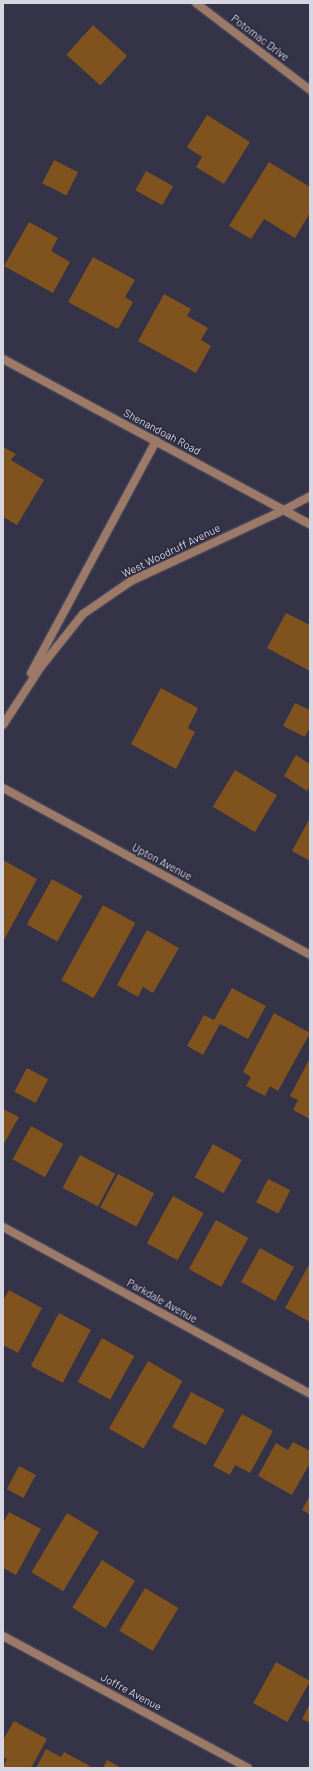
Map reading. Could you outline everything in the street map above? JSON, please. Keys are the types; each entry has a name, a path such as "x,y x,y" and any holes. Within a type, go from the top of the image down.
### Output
{"street":[{"name":"Potomac Drive","path":"196,3 310,90"},
{"name":"Shenandoah Road","path":"3,359 310,524"},
{"name":"West Woodruff Avenue","path":"3,725 156,441"},
{"name":"West Woodruff Avenue","path":"3,725 40,668 83,614 131,581 284,510 310,496"},
{"name":"Upton Avenue","path":"3,788 310,955"},
{"name":"Parkdale Avenue","path":"3,1227 310,1394"},
{"name":"Joffre Avenue","path":"3,1636 248,1768"}],"building":[{"path":"93,25 127,56 100,86 66,55"},
{"path":"207,115 250,142 224,184 196,167 202,157 187,147"},
{"path":"54,160 78,172 66,195 42,183"},
{"path":"269,162 310,187 310,213 295,238 264,219 251,239 229,226"},
{"path":"146,171 173,186 162,205 135,190"},
{"path":"29,222 58,238 51,251 70,262 53,293 4,266"},
{"path":"93,257 135,280 125,297 133,302 118,329 68,302"},
{"path":"164,294 191,309 187,316 208,328 201,340 211,346 196,373 138,341"},
{"path":"3,447 16,454 11,460 44,480 17,525 3,517"},
{"path":"286,613 310,625 310,671 267,648"},
{"path":"161,688 198,708 188,728 195,732 176,769 131,744"},
{"path":"295,703 310,710 310,727 305,737 283,726"},
{"path":"296,755 310,764 310,786 307,791 284,776"},
{"path":"235,770 277,795 255,832 213,807"},
{"path":"310,818 310,861 292,851"},
{"path":"3,860 37,879 4,940 3,939"},
{"path":"52,879 83,896 57,941 27,924"},
{"path":"103,905 135,923 94,998 61,980"},
{"path":"147,930 179,948 153,993 143,987 138,997 117,985"},
{"path":"232,988 266,1006 248,1039 220,1024 203,1055 187,1046 204,1015 214,1020"},
{"path":"274,1013 310,1033 278,1091 270,1086 265,1096 246,1086 251,1077 243,1072"},
{"path":"310,1058 310,1119 293,1110 298,1100 290,1096"},
{"path":"27,1068 48,1079 36,1103 14,1092"},
{"path":"3,1109 19,1117 3,1145"},
{"path":"31,1126 63,1144 45,1177 13,1159"},
{"path":"213,1144 242,1160 223,1193 195,1177"},
{"path":"80,1155 115,1174 98,1206 63,1188"},
{"path":"118,1174 154,1193 136,1227 100,1208"},
{"path":"268,1179 290,1190 278,1214 256,1202"},
{"path":"173,1196 204,1213 177,1260 147,1243"},
{"path":"216,1220 248,1238 221,1287 189,1269"},
{"path":"260,1248 294,1267 275,1301 241,1282"},
{"path":"310,1263 310,1322 285,1308"},
{"path":"9,1290 42,1308 18,1353 3,1345 3,1301"},
{"path":"59,1313 91,1330 63,1383 31,1366"},
{"path":"102,1338 134,1356 110,1400 78,1382"},
{"path":"148,1361 183,1381 144,1449 109,1429"},
{"path":"191,1392 225,1410 206,1445 172,1427"},
{"path":"242,1414 273,1431 250,1473 235,1465 230,1475 213,1466"},
{"path":"293,1442 310,1451 310,1463 292,1495 258,1476 276,1443 288,1450"},
{"path":"19,1466 36,1475 24,1498 7,1489"},
{"path":"310,1495 310,1515 302,1510"},
{"path":"9,1512 41,1529 16,1575 3,1568 3,1523"},
{"path":"67,1513 99,1532 63,1591 31,1572"},
{"path":"102,1560 135,1581 105,1628 72,1607"},
{"path":"145,1588 178,1608 153,1651 119,1631"},
{"path":"276,1662 310,1681 287,1722 253,1703"},
{"path":"310,1704 310,1723 302,1719"},
{"path":"14,1721 47,1739 31,1768 3,1767 7,1759 3,1757 3,1740"},
{"path":"46,1749 61,1757 64,1752 90,1766 89,1768 36,1768"},
{"path":"107,1760 122,1768 103,1768"}]}
